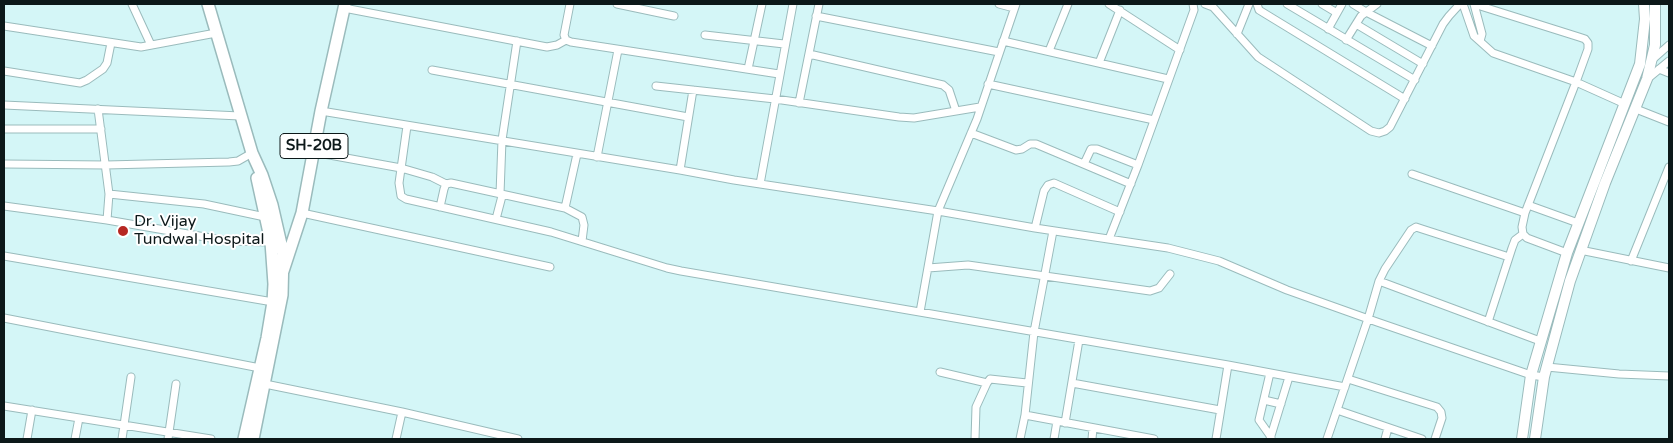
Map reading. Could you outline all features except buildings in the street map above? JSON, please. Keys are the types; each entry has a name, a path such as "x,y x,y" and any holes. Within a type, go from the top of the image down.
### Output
{"main road":[{"path":"208,4 240,116 272,205 283,252 282,296 253,439"},
{"name":"SH-20B","path":"274,284 283,271 302,213 321,112 345,6"},
{"path":"244,439 273,302 274,284 270,242 256,176 254,157"}],"street":[{"path":"132,4 151,45"},
{"path":"566,40 564,35 570,4"},
{"path":"617,4 674,16"},
{"path":"748,69 762,4"},
{"path":"760,184 784,44 793,4"},
{"path":"799,103 819,4"},
{"path":"920,312 938,211 971,133 1015,6 999,4"},
{"path":"1050,51 1068,4"},
{"path":"1109,4 1180,50"},
{"path":"1109,239 1138,165 1196,4"},
{"path":"1205,4 1213,7 1258,57 1371,131 1379,133 1386,132 1390,127 1448,16 1461,4 1474,36 1499,55 1576,82 1625,104"},
{"path":"1236,34 1249,4"},
{"path":"1257,4 1259,10 1405,99"},
{"path":"1287,4 1414,80"},
{"path":"1322,4 1337,13"},
{"path":"1328,29 1342,4"},
{"path":"1353,4 1432,46"},
{"path":"1346,40 1366,12 1377,4"},
{"path":"1474,4 1482,34 1480,41"},
{"path":"1474,4 1585,39 1588,43 1588,49 1525,213 1522,227 1523,234 1527,238 1568,253"},
{"path":"1522,439 1531,375 1540,341 1578,223 1640,64 1645,19 1644,4"},
{"path":"1534,439 1546,372 1570,281 1580,250 1647,79 1655,45 1655,4"},
{"path":"345,6 552,47 566,40 618,50 779,74"},
{"path":"1099,63 1120,10"},
{"path":"816,16 999,52"},
{"path":"1356,24 1423,64"},
{"path":"4,26 141,47 216,33"},
{"path":"705,35 784,44"},
{"path":"496,219 502,196 500,194 502,140 517,41"},
{"path":"1003,41 1168,79"},
{"path":"4,71 80,82 103,70 107,62 111,42"},
{"path":"1640,64 1652,59 1669,45"},
{"path":"596,157 618,50"},
{"path":"809,54 936,82 949,90 956,111"},
{"path":"1633,83 1647,79 1669,61"},
{"path":"1659,69 1669,73"},
{"path":"432,70 510,86 688,117"},
{"path":"988,84 1154,120"},
{"path":"656,86 775,99 914,118 980,107"},
{"path":"680,170 693,90"},
{"path":"4,105 240,116"},
{"path":"98,109 109,194 107,220"},
{"path":"1636,109 1669,122"},
{"path":"321,112 1168,248 1219,261 1287,290 1531,375 1546,372 1669,376"},
{"path":"407,126 399,183 401,196 406,199 551,232 674,270 1228,365 1345,387"},
{"path":"4,128 101,129"},
{"path":"971,133 1016,150 1030,144 1036,144 1130,184"},
{"path":"1084,164 1092,149 1097,149 1138,165"},
{"path":"313,152 401,168 432,177 446,184 451,183 565,208 582,217 584,225 582,241"},
{"path":"565,208 577,154"},
{"path":"4,164 106,165 229,162 254,157"},
{"path":"1631,261 1669,167"},
{"path":"1412,174 1525,213"},
{"path":"1035,228 1044,191 1048,185 1054,183 1120,212"},
{"path":"440,207 446,184"},
{"path":"109,194 204,204 265,216"},
{"path":"1528,205 1578,223"},
{"path":"4,206 107,220 228,242 270,242"},
{"path":"302,213 550,267"},
{"path":"1327,439 1379,281 1384,269 1410,230 1416,227 1509,257"},
{"path":"1020,439 1025,415 1034,332 1053,231"},
{"path":"1488,322 1509,257 1516,240 1523,234"},
{"path":"1580,250 1669,268"},
{"path":"4,256 273,302"},
{"path":"928,268 968,265 1150,292 1159,288 1170,274"},
{"path":"1379,281 1540,341"},
{"path":"4,318 260,368"},
{"path":"1065,423 1079,340"},
{"path":"1216,439 1228,365"},
{"path":"940,372 987,383"},
{"path":"1270,373 1259,420 1270,438"},
{"path":"122,439 131,377"},
{"path":"1270,438 1289,377"},
{"path":"975,439 976,407 990,379 1028,384"},
{"path":"1348,379 1437,407 1442,412 1442,418 1435,439"},
{"path":"1072,383 1220,410"},
{"path":"169,436 176,384"},
{"path":"265,384 402,412 498,437 518,439"},
{"path":"1264,400 1281,404"},
{"path":"4,406 124,425 169,436 211,439"},
{"path":"27,439 32,410"},
{"path":"1337,410 1422,439"},
{"path":"396,439 402,412"},
{"path":"1025,415 1154,439"},
{"path":"75,439 78,418"},
{"path":"1054,439 1057,422"},
{"path":"1092,439 1094,428"},
{"path":"1385,439 1388,428"}],"place":[{"name":"Dr. Vijay Tundwal Hospital","path":"123,231"}]}
